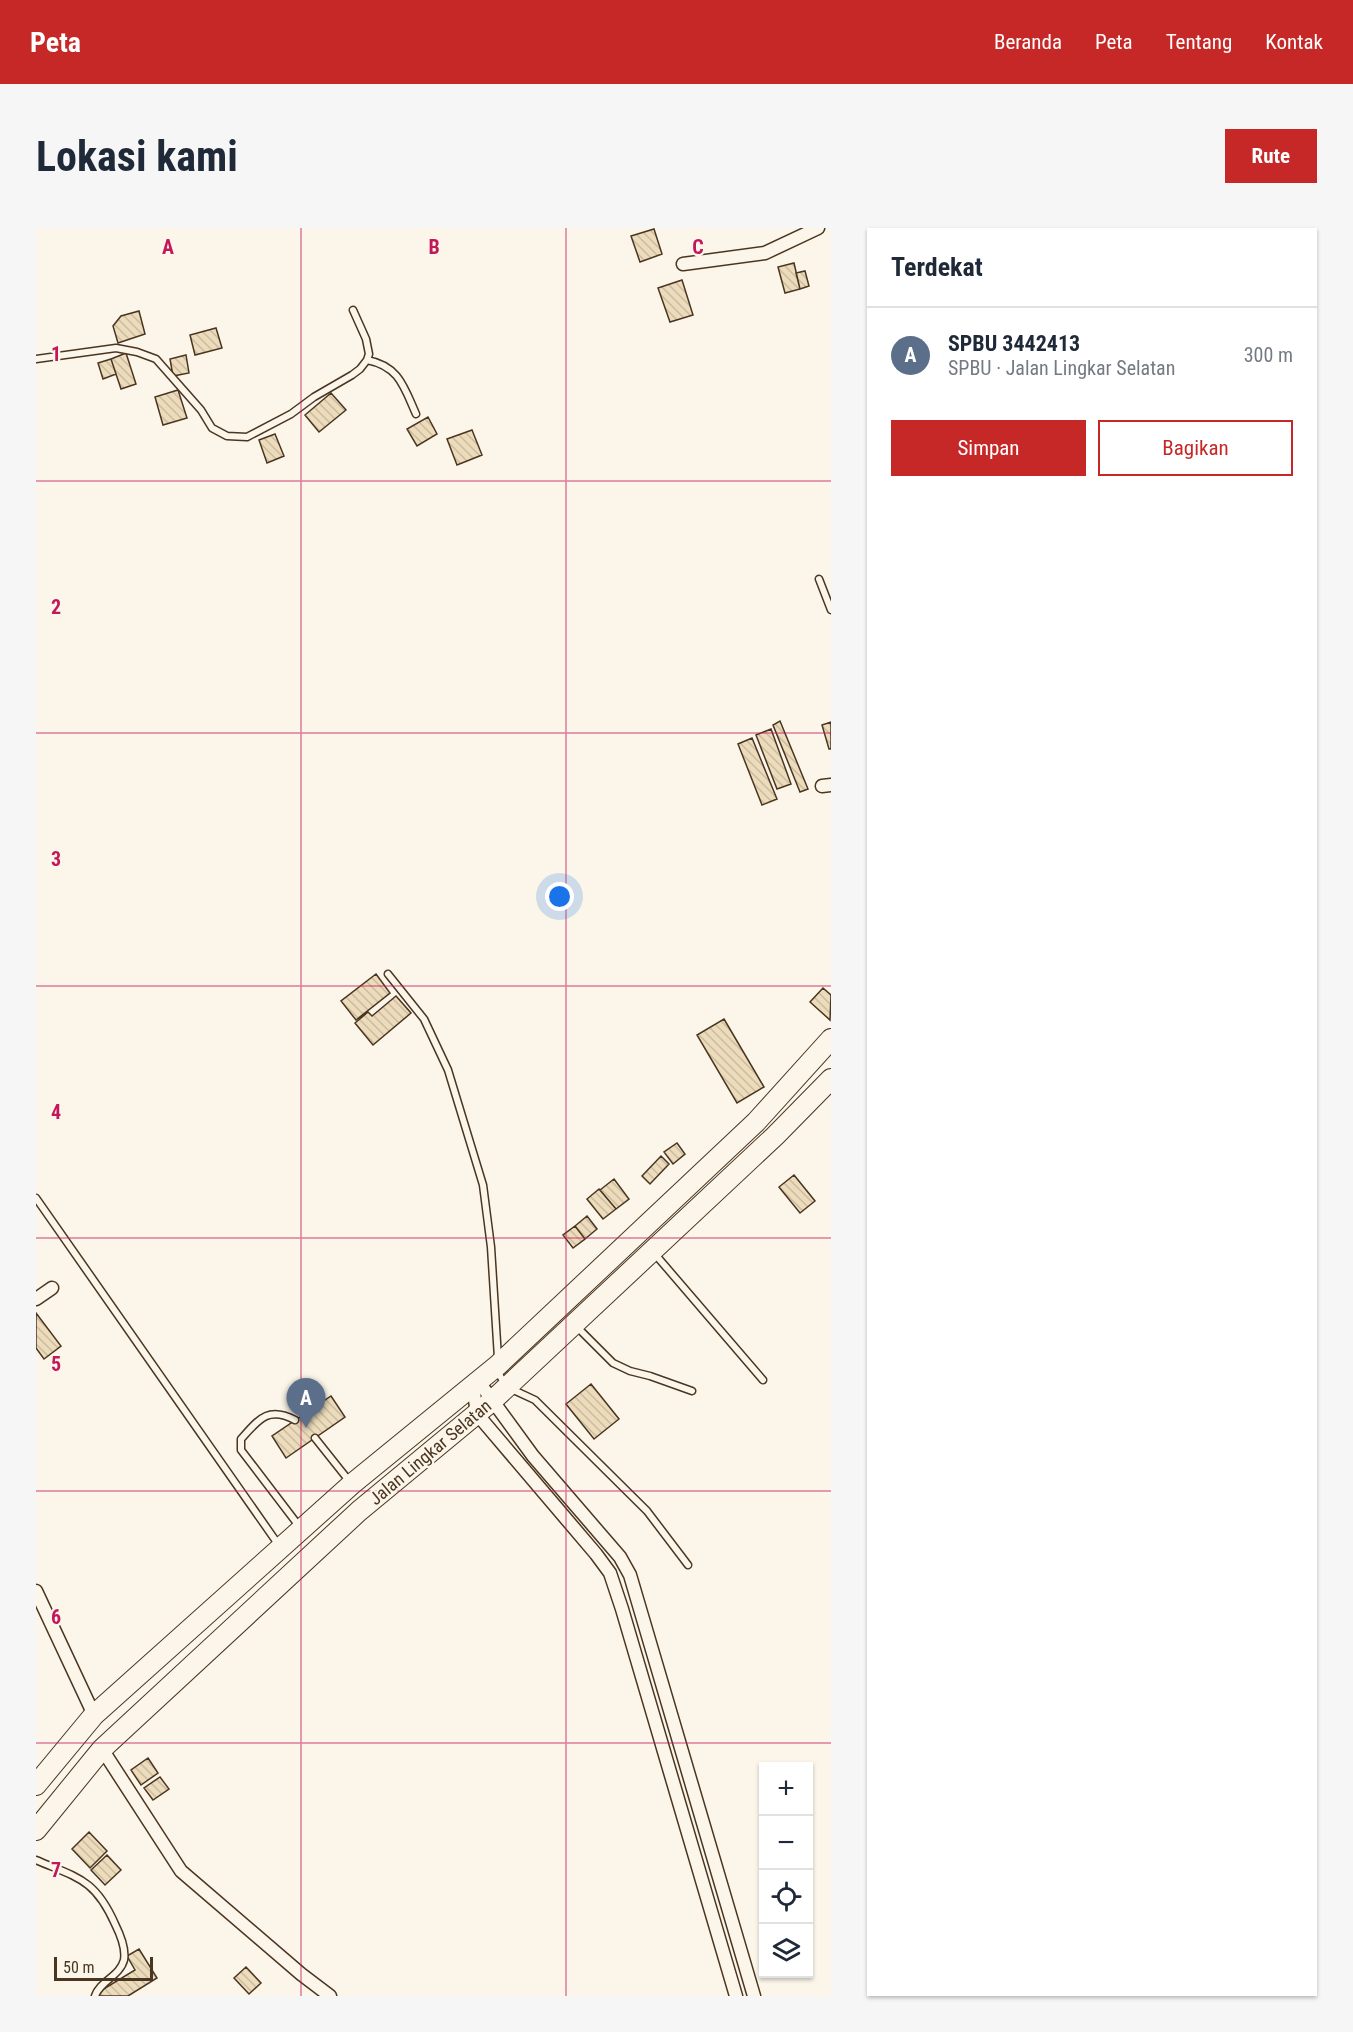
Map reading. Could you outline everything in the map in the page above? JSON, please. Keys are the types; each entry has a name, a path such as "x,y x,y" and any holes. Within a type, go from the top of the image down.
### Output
{"highway":[{"name":"Jalan Lingkar Selatan","path":"36,1785 94,1715 352,1484 498,1365 756,1122 831,1039"},
{"name":"Jalan Lingkar Selatan","path":"36,1830 102,1749 359,1511 485,1408 775,1136 831,1079"}],"street":[{"path":"683,264 765,252 818,228"},
{"path":"36,1299 52,1288"},
{"path":"476,1384 485,1408 610,1573 639,1663 736,1996"},
{"path":"476,1384 485,1408 533,1456 620,1557 630,1575 754,1996"},
{"path":"36,1592 94,1715"},
{"path":"102,1749 181,1871 330,1996"}],"lane":[{"path":"36,359 116,348 156,359 201,410 212,428 227,436 247,437 291,414 314,397 352,375 367,360 369,354 366,339 353,310"},
{"path":"367,360 379,362 394,372 401,381 416,414"},
{"path":"819,579 831,610"},
{"path":"388,974 424,1019 448,1071 483,1185 492,1247 500,1377 507,1387 535,1400 592,1455 647,1512 688,1565"},
{"path":"36,1198 280,1547"},
{"path":"652,1251 763,1380"},
{"path":"574,1324 613,1363 630,1371 692,1391"},
{"path":"296,1420 276,1413 268,1414 255,1424 241,1440 241,1450 301,1529"},
{"path":"315,1438 352,1484"},
{"path":"36,1860 70,1872 93,1888 106,1904 118,1930 124,1961 119,1971 99,1988 95,1996"}],"building":[{"path":"654,229 662,254 640,262 631,236"},
{"path":"794,263 800,289 785,293 778,267"},
{"path":"805,271 809,286 800,289 796,273"},
{"path":"682,280 693,315 670,322 658,288"},
{"path":"139,311 145,334 118,343 113,326 121,316"},
{"path":"216,328 222,348 195,355 190,335"},
{"path":"126,353 136,384 121,389 111,359"},
{"path":"186,355 189,373 173,376 170,359"},
{"path":"111,359 116,374 103,379 98,363"},
{"path":"178,390 187,418 163,425 155,397"},
{"path":"331,393 346,410 319,432 305,415"},
{"path":"428,417 437,434 417,446 407,429"},
{"path":"472,430 482,455 457,465 447,439"},
{"path":"275,434 284,456 267,463 259,440"},
{"path":"780,721 808,789 800,792 773,725"},
{"path":"831,722 831,749 829,749 822,725"},
{"path":"771,729 791,784 777,789 756,735"},
{"path":"752,738 777,799 762,805 738,744"},
{"path":"376,974 390,993 356,1020 341,1001"},
{"path":"823,988 831,995 830,1020 810,1002"},
{"path":"396,996 411,1013 373,1045 355,1023 368,1012 372,1016"},
{"path":"724,1019 764,1087 737,1103 697,1035"},
{"path":"677,1143 685,1154 673,1164 664,1152"},
{"path":"661,1156 669,1164 650,1184 642,1176"},
{"path":"794,1175 815,1201 800,1213 779,1187"},
{"path":"614,1179 629,1199 616,1209 600,1190"},
{"path":"599,1189 616,1209 603,1219 587,1199"},
{"path":"587,1216 597,1229 585,1239 575,1226"},
{"path":"575,1226 585,1239 573,1248 563,1235"},
{"path":"36,1313 61,1346 44,1359 36,1348"},
{"path":"591,1384 619,1419 594,1439 566,1404"},
{"path":"331,1396 345,1417 286,1458 272,1436"},
{"path":"148,1758 158,1773 141,1785 131,1770"},
{"path":"160,1777 169,1789 153,1800 144,1788"},
{"path":"89,1832 107,1851 90,1868 72,1849"},
{"path":"107,1855 121,1870 105,1885 91,1870"},
{"path":"139,1949 157,1978 128,1996 99,1996 97,1993 135,1970 127,1956"},
{"path":"246,1967 261,1983 249,1994 234,1978"}],"place":[{"name":"SPBU 3442413","path":"306,1428"}]}
